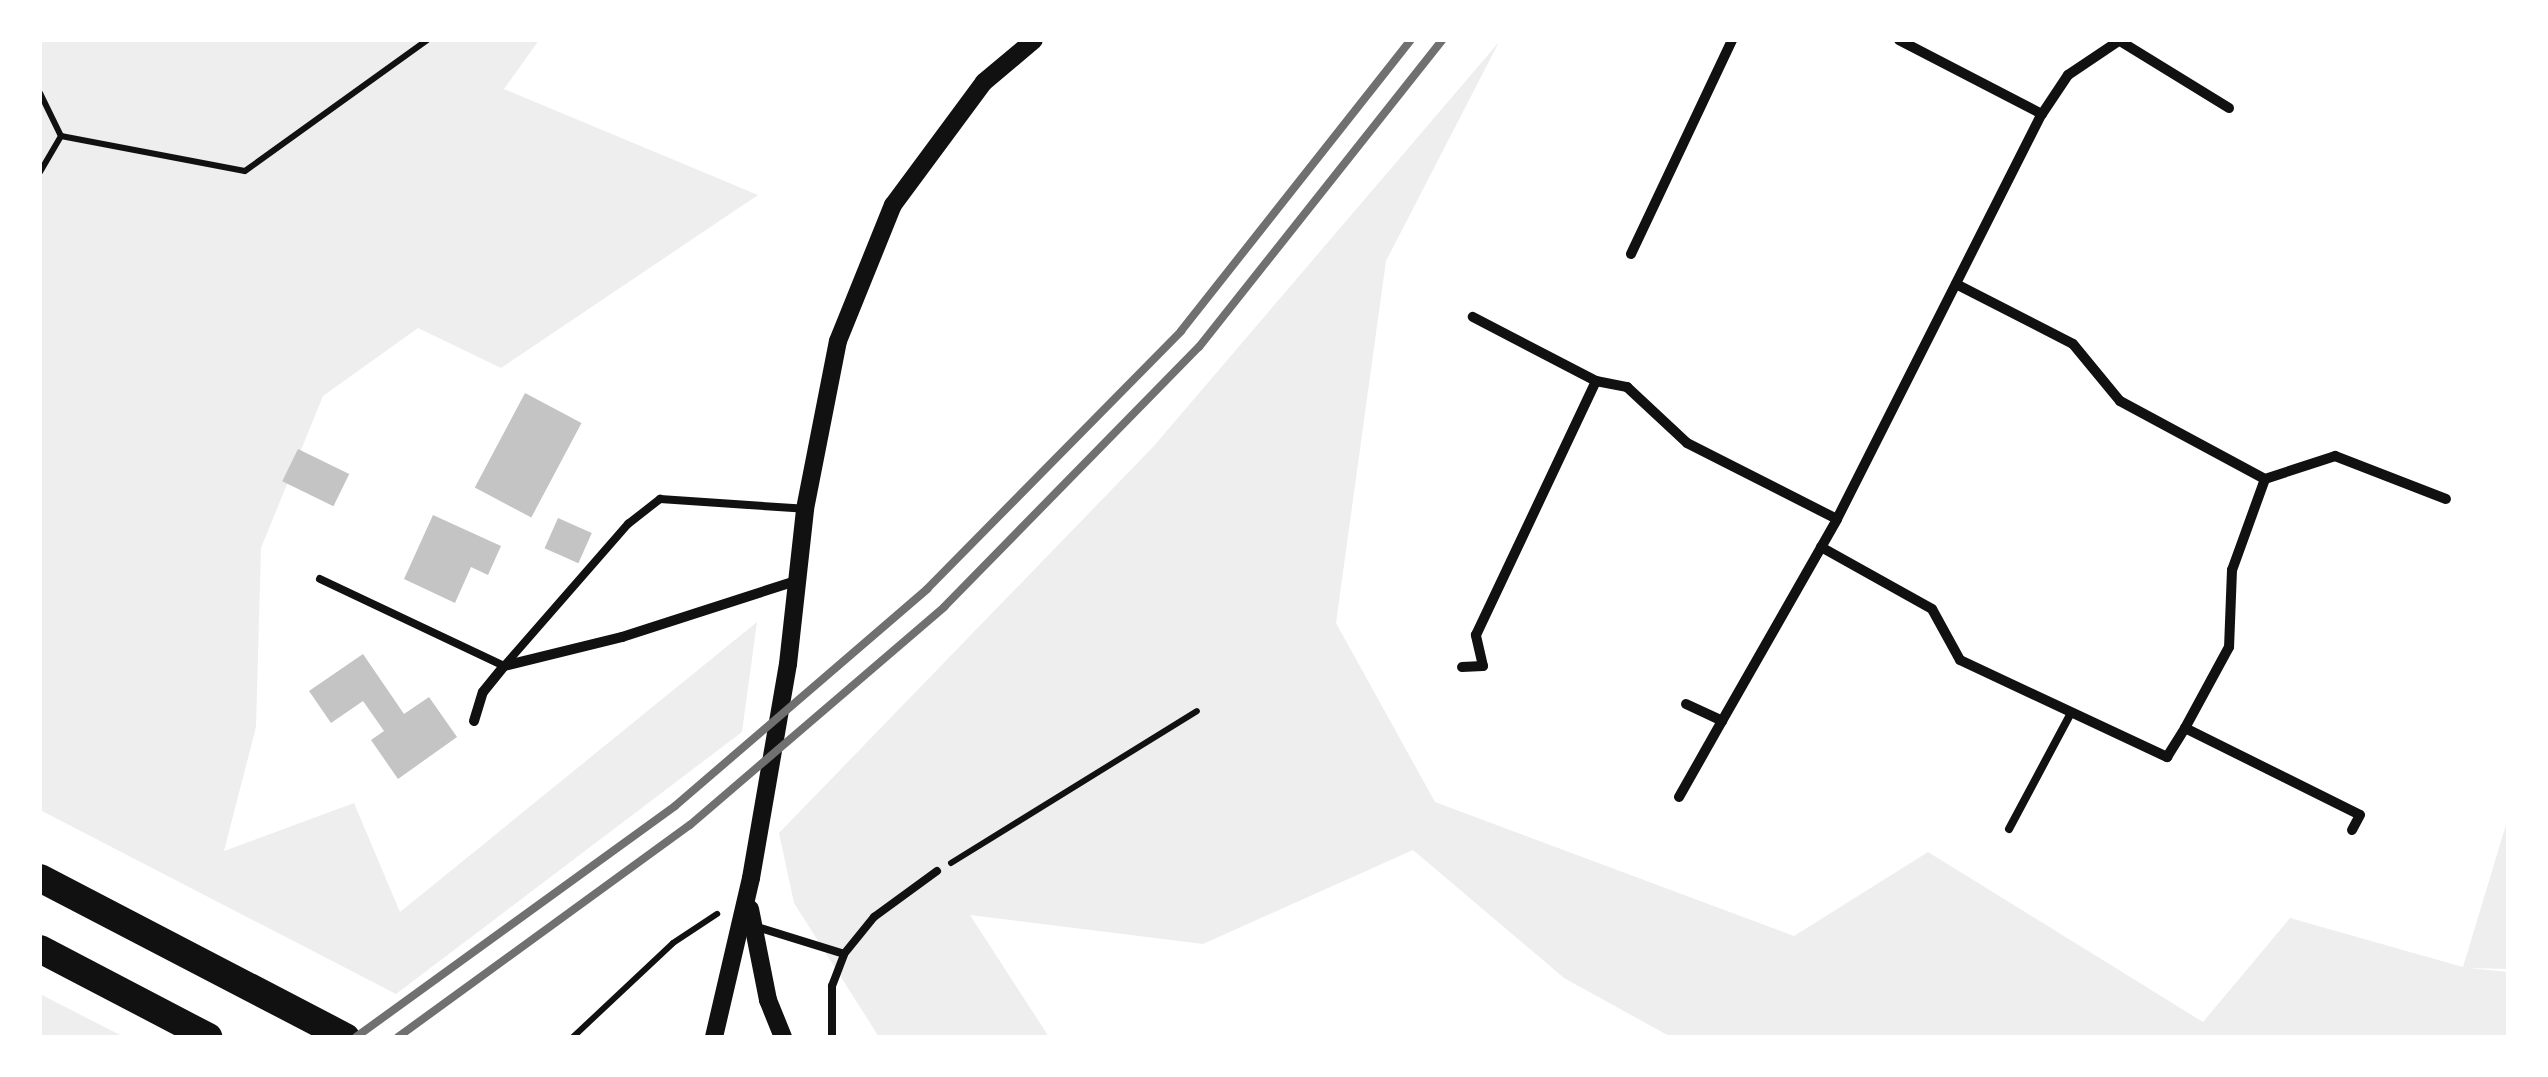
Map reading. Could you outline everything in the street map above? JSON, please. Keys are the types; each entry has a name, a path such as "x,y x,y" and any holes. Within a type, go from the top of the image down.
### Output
{"highway":[{"path":"40,878 346,1037"},
{"path":"40,949 208,1037"}],"street":[{"path":"714,1037 749,886 788,664 805,509 838,341 893,206 984,82 1034,40"},
{"path":"1631,254 1732,40"},
{"path":"1900,40 2042,114"},
{"path":"1679,797 1837,519 2042,114 2068,75 2120,41 2229,108"},
{"path":"1956,284 2073,344 2120,401 2266,479 2335,456 2446,500"},
{"path":"1473,317 1596,381 1627,387 1687,442 1837,519"},
{"path":"1462,667 1482,666 1476,635 1596,381"},
{"path":"1821,547 1932,609 1960,660 2167,757 2230,647 2232,570 2266,479"},
{"path":"474,722 482,692 504,666 622,637 798,580"},
{"path":"1686,704 1722,721"},
{"path":"2186,728 2360,815 2352,830"},
{"path":"749,886 752,926 783,1037"}],"lane":[{"path":"320,578 504,666 628,524 660,499 805,509"},
{"path":"2009,829 2071,714"},
{"path":"832,1037 832,986 844,954 874,917 937,872"},
{"path":"752,926 844,954"}],"path":[{"path":"61,136 245,171 427,40"},
{"path":"40,93 61,136"},
{"path":"40,172 61,136"},
{"path":"937,872 1197,711"},
{"path":"573,1037 673,943 749,886"}],"shaded area":[{"path":"40,40 539,40 504,89 758,195 501,368 418,328 323,396 261,548 256,727 224,851 354,803 400,912 757,622 742,732 396,994 40,810"},
{"path":"1499,42 1386,261 1336,623 1435,802 1794,936 1928,852 2203,1022 2290,918 2463,967 2508,818 2508,969 2468,968 2508,972 2508,1037 1671,1037 1564,978 1413,850 1203,944 970,915 1049,1037 879,1037 794,903 779,833 1153,447"},
{"path":"40,994 124,1037 40,1037"}],"building":[{"path":"525,393 582,423 531,518 475,487"},
{"path":"298,449 349,474 333,506 282,481"},
{"path":"433,515 501,546 488,575 471,567 455,603 404,579"},
{"path":"558,518 592,533 578,563 545,548"},
{"path":"363,654 404,714 429,697 457,737 398,779 371,740 384,731 363,701 331,723 309,691"}],"railway":[{"path":"356,1037 675,806 927,589 1181,331 1411,40"},
{"path":"398,1037 690,825 944,607 1199,347 1442,40"}]}
